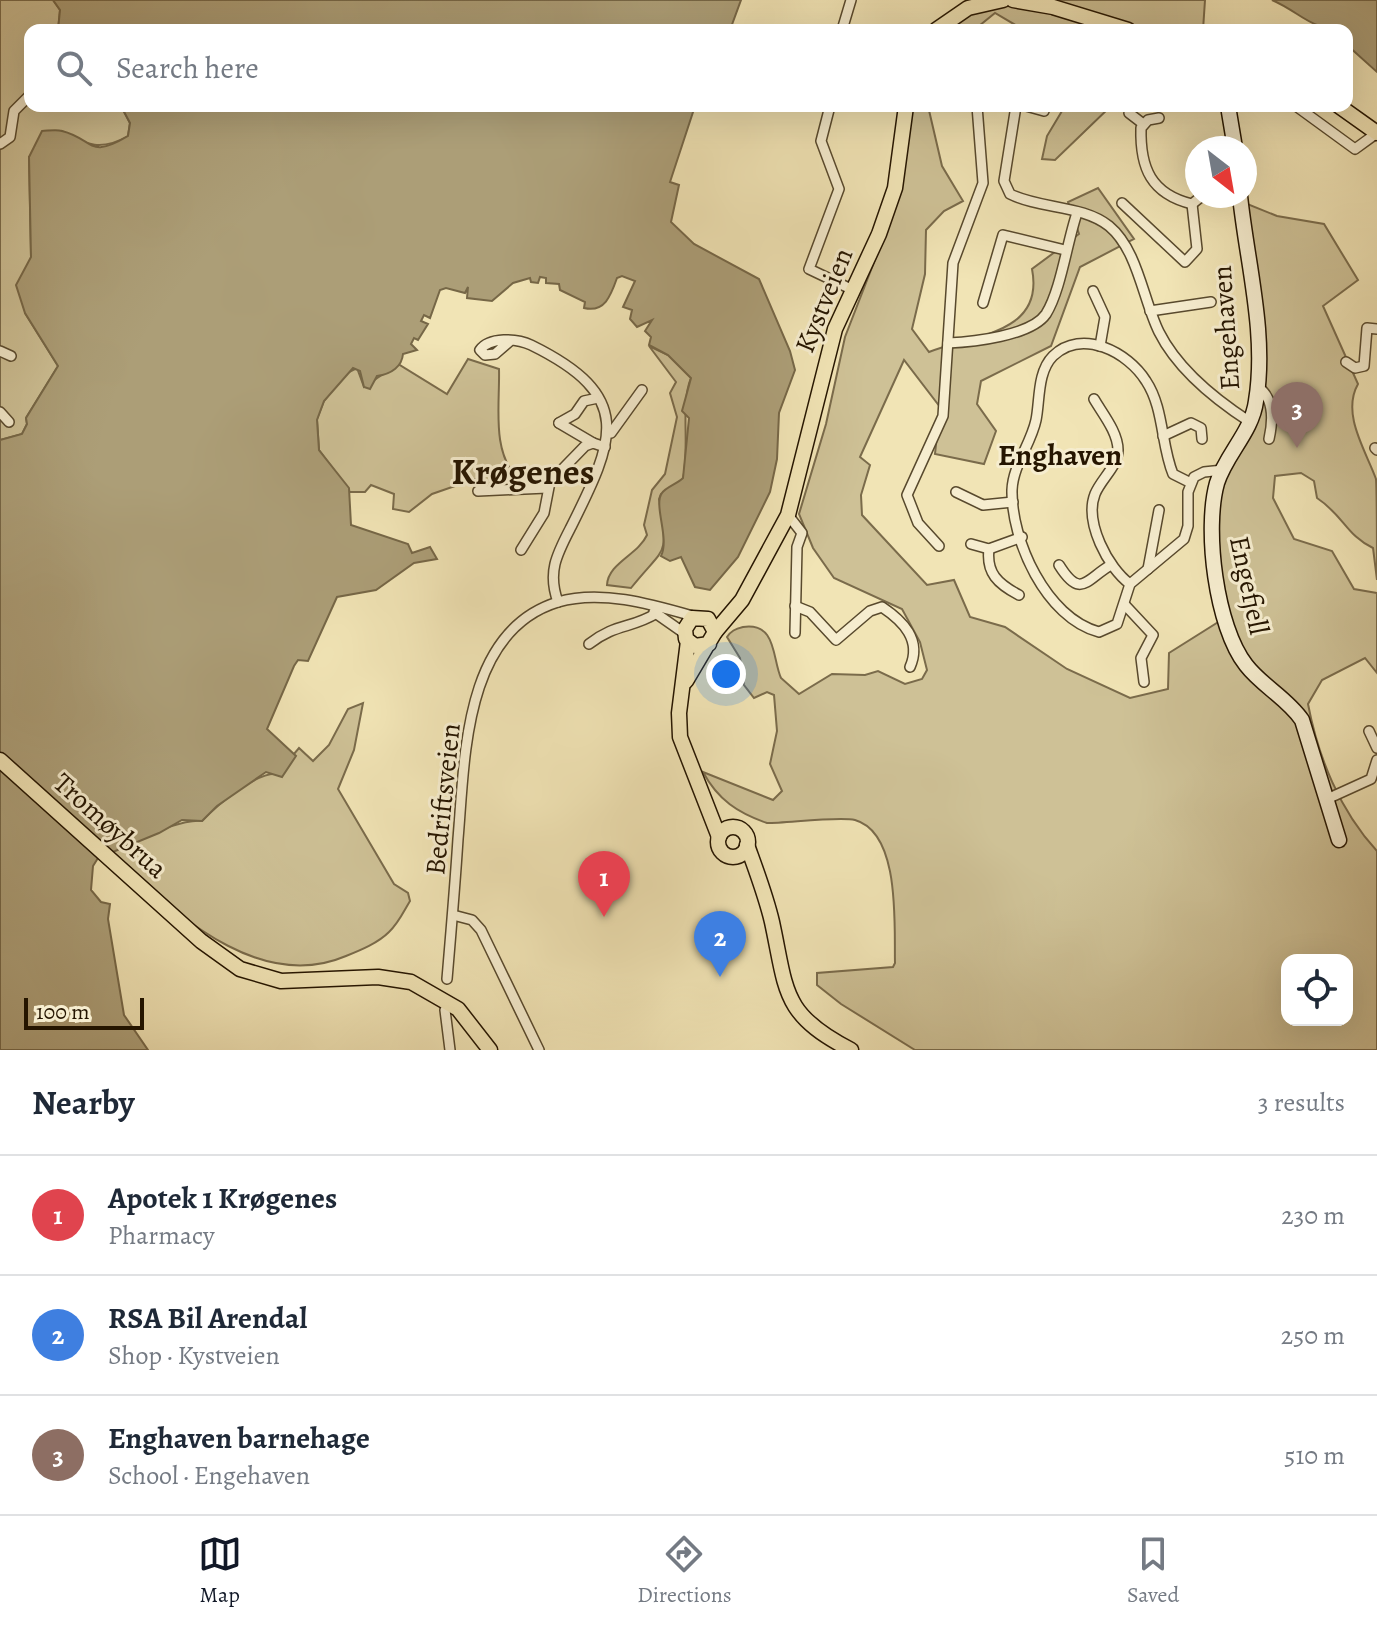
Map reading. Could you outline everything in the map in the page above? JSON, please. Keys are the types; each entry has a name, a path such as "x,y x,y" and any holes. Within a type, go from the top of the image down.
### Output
{"main road":[{"path":"945,24 968,8 1003,0"},
{"path":"1013,0 1053,7 1109,24"},
{"name":"Kystveien","path":"685,681 745,591 788,515 826,357 851,289 879,234 895,188 905,112"},
{"path":"1346,112 1377,133"},
{"name":"Kystveien","path":"700,617 745,591"},
{"path":"700,617 712,638 700,647 686,637 688,621 700,617"},
{"name":"Kystveien","path":"686,637 685,681 679,713 680,737 686,759 719,837"},
{"name":"Tromøybrua","path":"0,760 228,962 258,976 294,982 378,977 424,987 462,1012 490,1050"},
{"name":"Kystveien","path":"702,791 734,827"},
{"path":"757,880 720,849 719,837 723,830 734,827 746,834 757,880 770,914 783,981 791,1001 816,1030 851,1050"},
{"path":"732,856 740,855 747,845"}],"street":[{"path":"844,24 851,0"},
{"path":"0,144 10,137 14,111 24,101"},
{"path":"828,112 821,141 839,189 809,269 851,289"},
{"path":"939,546 918,523 907,495 943,416 953,263 983,183 977,112"},
{"path":"1015,112 1005,187 1016,197 1101,221 1117,234 1150,311 1174,355 1213,395 1250,422"},
{"path":"1229,112 1233,136"},
{"path":"1304,112 1355,149 1377,133"},
{"path":"1129,113 1142,123"},
{"path":"1142,123 1159,118"},
{"path":"1142,123 1146,173 1161,192 1185,201"},
{"path":"1122,203 1185,262 1197,249 1192,208"},
{"name":"Engehaven","path":"1215,495 1223,470 1250,422 1258,387 1257,333 1241,208"},
{"path":"948,343 991,337 1039,322 1051,303 1077,213"},
{"path":"983,303 1003,235 1065,250"},
{"path":"1093,291 1105,317 1100,346"},
{"path":"1150,311 1211,302"},
{"path":"1346,362 1355,368 1364,366 1367,328 1377,329"},
{"path":"510,341 532,345 561,362 607,409 609,435"},
{"path":"1191,483 1173,474 1156,402 1145,379 1123,356 1100,346 1075,344 1062,349 1048,363 1032,434 1016,473 1013,502 1042,591 1075,622 1104,631 1117,624 1130,584 1184,539 1191,483 1199,474 1223,470"},
{"path":"0,351 11,356"},
{"path":"1258,387 1267,396 1273,416 1269,439"},
{"path":"558,602 552,570 609,435 642,390"},
{"path":"598,398 584,401 575,414 559,423 605,447"},
{"path":"1094,399 1118,448 1115,461 1096,491 1093,504 1099,534 1111,565 1130,584"},
{"path":"0,412 9,422"},
{"path":"1163,436 1191,423 1201,428 1202,439"},
{"path":"521,550 544,513 547,488 581,449 593,443"},
{"path":"478,491 547,488"},
{"path":"956,492 983,505 1013,502"},
{"name":"Engefjell","path":"1215,495 1211,539 1233,645 1250,671 1292,706 1302,720 1339,840"},
{"path":"1148,569 1159,510"},
{"name":"Kystveien","path":"788,515 802,533 797,547 795,633"},
{"path":"971,544 989,549 1022,537"},
{"path":"989,549 990,569 995,579 1019,595"},
{"path":"1059,565 1069,581 1077,584 1091,582 1111,565"},
{"name":"Bedriftsveien","path":"447,979 467,741 483,677 498,648 518,625 558,602 588,597 629,601 700,617"},
{"name":"Bedriftsveien","path":"629,601 657,613 686,637"},
{"path":"1125,605 1153,635 1141,658 1144,682"},
{"path":"795,606 814,615 836,640 875,608 882,607 901,621 911,635 915,649 910,667"},
{"path":"589,644 612,628 641,624 657,613"},
{"path":"1369,731 1377,748"},
{"path":"1327,799 1371,779 1377,760"},
{"path":"1371,779 1377,788"},
{"name":"Bedriftsveien","path":"453,915 472,920 481,930 539,1050"},
{"path":"445,1010 450,1050"}],"shaded area":[{"path":"0,0 53,0 60,10 59,24 24,24 24,112 124,112 130,123 128,136 102,145 87,143 62,131 29,157 31,257 25,313 58,366 26,418 27,424 22,434 0,440"},
{"path":"53,0 741,0 732,24 59,24 60,10"},
{"path":"969,0 1205,0 1203,24 1014,24 995,13 981,24 951,24"},
{"path":"1272,0 1377,0 1377,72 1353,50 1353,24 1314,24"},
{"path":"124,112 693,112 670,182 679,185 671,222 694,244 759,279 795,370 779,413 777,459 770,492 738,557 710,590 695,587 681,557 670,561 661,556 664,540 659,505 664,491 683,478 689,418 682,411 691,378 668,355 649,345 651,337 645,331 652,320 637,327 630,319 632,310 623,307 635,281 622,276 617,278 606,301 591,309 584,308 585,302 560,290 559,284 546,283 546,278 540,277 538,283 531,282 530,278 513,283 492,301 467,298 468,287 465,293 446,288 440,290 430,318 424,315 421,321 428,324 418,340 414,338 411,344 417,350 403,354 398,366 377,376 370,389 364,387 360,371 353,368 324,401 317,420 319,450 349,488 351,525 408,544 412,553 430,547 437,559 414,563 376,590 337,597 308,661 298,660 294,666 267,729 296,756 282,777 266,772 217,806 202,821 182,820 98,858 93,866 91,890 101,902 110,904 108,919 124,1015 148,1050 0,1050 0,440 22,434 27,424 26,418 58,366 25,313 16,285 31,257 29,157 42,131 62,131 98,147 128,136 130,123"},
{"path":"911,112 929,112 942,166 963,201 944,211 926,230 925,274 912,329 929,352 983,336 1016,320 1027,307 1033,291 1032,269 1079,234 1068,202 1098,188 1134,239 1080,267 1051,346 981,381 977,404 996,431 984,464 935,454 940,407 904,360 860,457 870,465 861,495 862,515 927,585 954,580 970,617 1005,627 1067,669 1130,698 1168,689 1169,653 1223,619 1210,493 1254,401 1260,378 1245,208 1257,208 1277,216 1324,224 1358,280 1323,306 1358,384 1353,396 1354,420 1376,479 1377,580 1373,548 1357,538 1317,498 1314,481 1301,473 1275,476 1273,498 1294,539 1332,551 1354,589 1377,593 1377,673 1365,658 1322,680 1308,704 1332,782 1352,819 1377,851 1377,1050 915,1050 841,1004 817,985 817,973 893,967 895,963 892,882 881,843 870,828 855,820 767,823 738,810 722,798 703,772 773,800 782,791 770,764 777,731 774,695 767,692 754,698 744,685 740,658 727,637 735,629 754,627 768,636 781,678 799,694 832,674 865,675 878,671 905,684 922,679 927,670 920,642 902,609 834,578 813,548 799,514 826,424 845,337 895,208"},
{"path":"1061,112 1105,112 1055,160 1042,159 1047,136"},
{"path":"649,346 668,355 691,378 686,400 685,466 683,479 661,494 659,499 664,542 662,550 631,588 607,585 612,571 647,535 644,525 652,490 665,474 677,417 670,393 676,382"},
{"path":"468,359 499,369 500,442 509,468 518,479 517,485 488,486 475,479 432,494 409,512 393,509 394,494 371,485 365,492 350,492 319,450 317,419 324,401 345,374 357,368 364,387 398,364 447,394"},
{"path":"363,703 354,750 338,789 394,884 408,893 410,901 392,929 375,943 346,956 312,965 279,964 247,954 216,939 186,919 106,852 181,823 202,821 249,784 277,774 299,748 313,761 329,745 348,709"}],"place":[{"name":"Enghaven barnehage","path":"1297,448"},
{"name":"Apotek 1 Krøgenes","path":"604,917"},
{"name":"RSA Bil Arendal","path":"720,977"}],"district":[{"name":"Enghaven","path":"1060,455"},
{"name":"Krøgenes","path":"523,471"}]}
